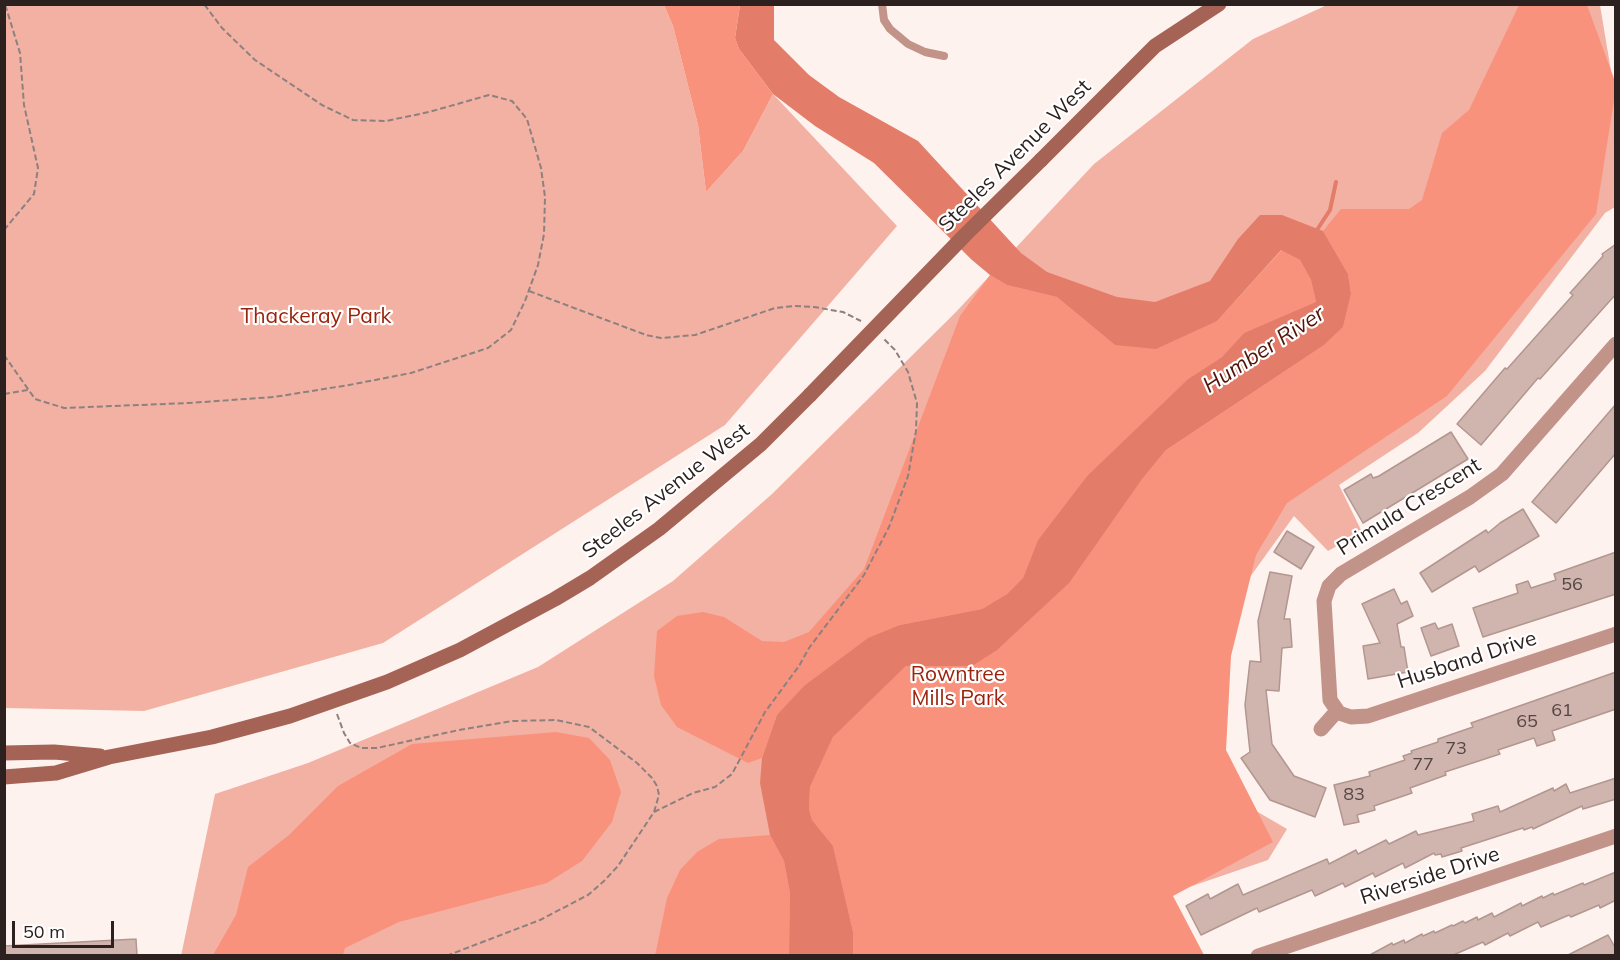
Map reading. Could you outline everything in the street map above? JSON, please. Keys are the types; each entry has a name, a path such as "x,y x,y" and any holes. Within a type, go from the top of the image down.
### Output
{"main road":[{"name":"Steeles Avenue West","path":"4,777 56,773 109,757 221,735 333,702 387,682 460,650 555,600 590,578 659,529 761,444 965,235 1155,46 1219,4"},
{"name":"Steeles Avenue West","path":"4,753 54,752 109,757"}],"street":[{"name":"Primula Crescent","path":"1335,709 1330,700 1324,601 1329,586 1341,574 1470,497 1502,474 1616,344"},
{"name":"Husband Drive","path":"1335,709 1351,717 1368,716 1616,633"},
{"path":"1321,729 1335,709"},
{"name":"Riverside Drive","path":"1258,956 1616,836"}],"lane":[{"path":"882,4 884,20 890,29 908,44 925,52 944,56"}],"path":[{"path":"4,4 20,53 24,105 39,168 34,194 4,230"},
{"path":"4,355 35,399 64,408 189,403 274,397 411,373 488,348 511,330 538,265 544,234 545,197 542,168 527,119 512,101 489,94 429,112 386,121 353,120 322,105 255,60 222,28 204,4"},
{"path":"529,291 646,335 661,338 695,335 775,308 794,306 843,312 862,321"},
{"path":"654,812 693,793 715,787 732,774 765,712 799,666 809,648 864,575 889,527 908,477 916,431 917,403 908,372 895,350 879,334"},
{"path":"4,394 28,390"},
{"path":"333,702 350,743 361,748 377,748 448,732 513,721 556,720 589,728 637,763 652,778 659,795 654,812 618,866 588,895 540,920 446,956"}],"green space":[{"name":"Thackeray Park","path":"5,5 664,5 673,26 698,125 706,192 743,151 773,94 897,226 725,425 383,643 144,711 5,708"},
{"path":"664,5 740,5 735,38 739,49 773,94 743,151 706,192 698,125 673,26"},
{"name":"Rowntree Mills Park","path":"1327,5 1600,5 1615,95 1615,207 1605,213 1485,371 1418,433 1339,485 1362,532 1328,551 1294,516 1237,595 1220,756 1239,801 1287,829 1268,860 1163,896 1173,956 181,956 215,794 308,763 538,667 673,581 772,494 955,313 1094,164 1253,39"},
{"path":"1519,5 1587,5 1616,84 1596,214 1447,396 1287,503 1256,555 1231,656 1226,750 1273,842 1173,896 1204,955 853,955 853,932 833,846 812,820 809,809 810,787 833,737 906,666 972,666 1166,450 1324,345 1343,327 1351,294 1348,274 1323,231 1341,209 1409,209 1422,200 1442,133 1469,110"},
{"path":"1282,250 1300,260 1311,280 1316,303 1244,333 1222,357 1188,379 1087,476 1038,540 1023,578 1007,594 982,609 900,625 777,715 762,758 748,763 677,727 661,705 654,676 657,631 677,616 703,612 724,617 762,641 784,642 809,632 864,569 960,316 990,275 1007,285 1057,297 1115,345 1217,321"},
{"path":"556,732 589,738 610,760 621,792 612,822 582,861 547,883 399,922 345,948 343,955 213,955 236,915 248,867 289,835 338,786 412,744"},
{"path":"770,835 784,861 790,893 789,955 655,956 667,898 680,870 697,852 719,839"}],"water":[{"name":"Humber River","path":"740,5 774,5 774,40 809,75 839,97 918,141 1021,253 1047,272 1117,297 1155,302 1210,281 1238,239 1260,215 1282,215 1323,231 1348,274 1351,294 1343,327 1324,345 1166,450 1142,479 1069,583 997,650 972,666 906,666 833,737 810,787 809,809 812,820 833,846 853,932 853,955 789,955 790,893 784,861 770,835 760,783 762,758 777,715 804,686 868,638 900,625 982,609 1007,594 1023,578 1038,540 1087,476 1188,379 1222,357 1244,333 1316,302 1311,280 1300,260 1281,250 1217,321 1156,349 1115,345 1057,297 1007,285 990,275 874,163 815,126 773,94 739,49 735,38"}],"building":[{"path":"1616,244 1616,294 1540,379 1538,378 1481,445 1457,424 1573,295 1570,293 1603,256 1602,254"},
{"path":"1616,404 1616,453 1556,523 1532,502"},
{"path":"1451,432 1468,459 1363,523 1344,490 1371,474 1373,478 1379,476"},
{"path":"1523,509 1539,536 1479,572 1475,566 1432,592 1420,573 1486,530 1488,533"},
{"path":"1287,531 1314,547 1301,569 1274,552"},
{"path":"1616,552 1616,594 1483,637 1473,608 1518,593 1516,585 1528,581 1531,588 1556,580 1554,574"},
{"path":"1270,572 1292,576 1284,619 1290,619 1292,647 1282,648 1279,691 1266,690 1272,744 1294,776 1326,788 1315,817 1270,800 1241,758 1250,752 1245,705 1250,661 1261,662 1258,621"},
{"path":"1394,589 1401,604 1407,601 1413,616 1397,624 1408,672 1368,679 1363,646 1380,643 1362,604"},
{"path":"1435,623 1438,629 1452,624 1459,646 1431,656 1421,628"},
{"path":"1616,672 1616,709 1552,731 1555,740 1537,746 1534,738 1498,750 1500,754 1445,772 1446,775 1410,788 1412,793 1374,806 1375,810 1357,815 1359,822 1344,825 1334,785 1370,776 1369,772 1405,760 1403,756 1412,753 1411,751 1473,727 1471,723"},
{"path":"1616,778 1616,799 1583,809 1582,806 1533,829 1532,827 1524,830 1523,828 1461,848 1462,851 1442,857 1441,854 1435,855 1434,853 1405,868 1403,863 1375,877 1373,873 1345,887 1343,883 1315,896 1312,890 1259,912 1257,908 1201,935 1186,906 1208,894 1210,899 1238,884 1243,895 1327,859 1329,864 1356,850 1358,854 1386,840 1389,844 1416,831 1418,835 1474,821 1472,814 1498,806 1500,812 1566,784 1570,793"},
{"path":"1616,872 1616,900 1600,908 1599,905 1541,927 1538,922 1510,936 1508,933 1485,945 1483,942 1451,956 1368,956 1392,943 1393,945 1404,940 1405,943 1422,934 1423,936 1434,931 1435,933 1463,921 1465,923 1477,917 1478,920 1492,913 1494,917 1521,903 1522,906 1542,896 1543,898 1553,893 1554,895"},
{"path":"1608,935 1616,949 1616,956 1566,956"},
{"path":"136,939 137,956 4,956 4,946"}],"waterway":[{"path":"1315,233 1330,210 1336,182"}]}
